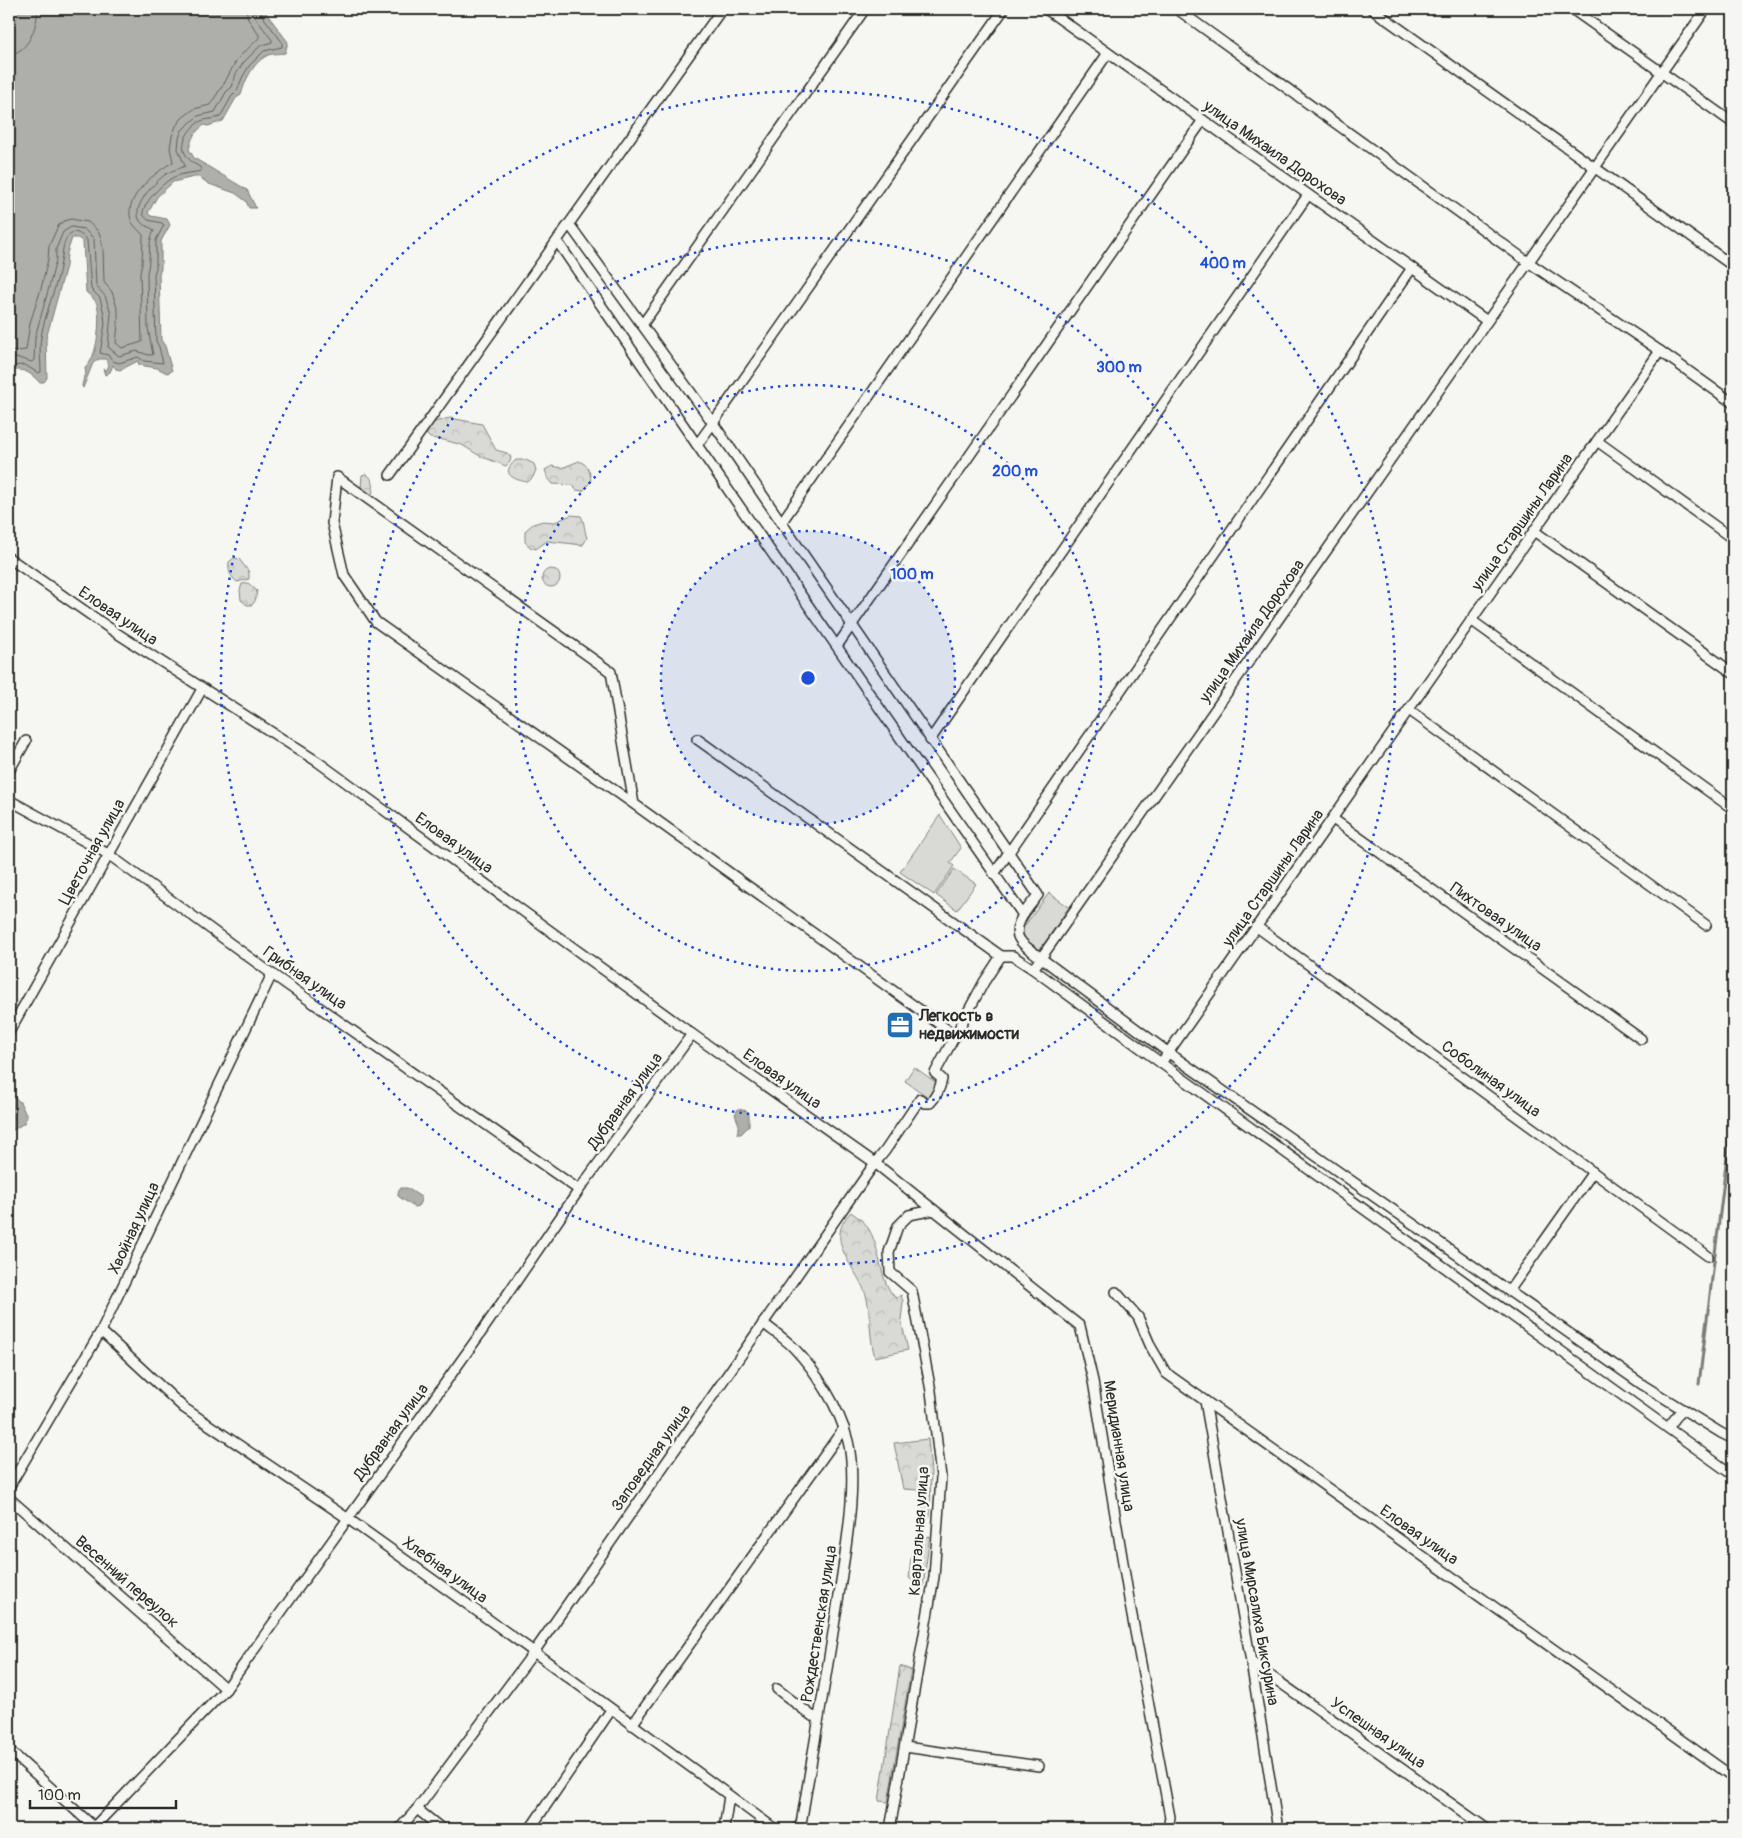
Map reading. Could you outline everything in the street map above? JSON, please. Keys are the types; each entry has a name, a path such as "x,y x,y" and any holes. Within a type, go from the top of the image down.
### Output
{"street":[{"path":"390,475 722,9"},
{"path":"642,325 865,9"},
{"path":"697,445 1004,9"},
{"name":"улица Михаила Дорохова","path":"1046,9 1487,321"},
{"path":"1177,9 1528,262 1733,403"},
{"path":"1372,9 1733,266"},
{"path":"1572,9 1733,123"},
{"name":"улица Михаила Дорохова","path":"1033,969 1706,9"},
{"path":"781,523 1108,54"},
{"path":"837,646 1203,120"},
{"path":"930,740 1308,196"},
{"path":"569,224 713,423 1038,895 1018,926 1017,934 1020,942 1169,1053 1643,1385 1733,1439"},
{"path":"557,241 1023,916"},
{"path":"994,874 1412,268"},
{"name":"улица Старшины Ларина","path":"1161,1063 1660,351"},
{"path":"1597,441 1733,539"},
{"path":"634,804 612,672 336,477 332,523 344,575 376,622 634,804 956,1036 984,982 1001,956"},
{"path":"1534,531 1733,674"},
{"name":"Еловая улица","path":"9,558 114,632 318,762 692,1034 875,1163"},
{"path":"1471,620 1733,809"},
{"name":"Цветочная улица","path":"9,1032 202,689"},
{"path":"1409,710 1706,925"},
{"path":"697,738 1001,956 1013,956 1033,969 1733,1475"},
{"path":"9,771 26,741"},
{"name":"Грибная улица","path":"9,800 108,854 272,974 579,1190"},
{"name":"Пихтовая улица","path":"1333,819 1641,1039"},
{"name":"Соболиная улица","path":"1257,927 1708,1256"},
{"name":"Хвойная улица","path":"9,1487 101,1331 272,974"},
{"name":"Дубравная улица","path":"93,1828 226,1689 478,1337 579,1190 692,1034"},
{"name":"Заповедная улица","path":"399,1829 417,1809 534,1652 920,1099 925,1103 930,1103 940,1088 942,1079 935,1073 956,1036"},
{"name":"Меридианная улица","path":"875,1163 1080,1326 1093,1381 1130,1606 1170,1817 1168,1829"},
{"path":"1509,1291 1593,1172"},
{"name":"Квартальная улица","path":"890,1829 934,1577 941,1477 930,1391 912,1292 890,1272 889,1252 898,1226 909,1215 934,1210"},
{"name":"Еловая улица","path":"1116,1292 1138,1317 1151,1347 1166,1374 1733,1778"},
{"name":"Рождественская улица","path":"763,1323 792,1346 813,1371 844,1428 852,1467 846,1543 819,1717 799,1827"},
{"name":"Хлебная улица","path":"101,1331 184,1408 347,1518 534,1652 775,1829"},
{"name":"улица Мирсалиха Биксурина","path":"1205,1401 1278,1829"},
{"path":"1668,1428 1682,1409"},
{"path":"632,1725 844,1428"},
{"name":"Весенний переулок","path":"9,1498 226,1689"},
{"name":"Успешная улица","path":"1251,1662 1487,1829"},
{"path":"777,1689 812,1716 819,1717"},
{"path":"530,1829 611,1710"},
{"path":"905,1747 1039,1766"},
{"path":"9,1750 93,1828"},
{"path":"724,1829 729,1796"},
{"path":"417,1809 442,1829"}],"green space":[{"path":"450,418 482,424 496,450 507,453 511,457 510,462 506,466 480,456 462,445 430,438 426,434 427,426"},
{"path":"516,460 526,460 534,464 536,470 528,482 510,476 509,469"},
{"path":"579,461 587,467 591,478 591,481 583,491 576,490 573,485 553,484 548,478 545,470 552,466 562,468"},
{"path":"366,474 371,479 373,485 373,492 370,498 361,489 362,475"},
{"path":"571,515 581,516 587,538 583,545 547,541 536,549 530,547 525,542 525,531 533,524 543,521 555,522"},
{"path":"234,558 239,559 249,572 249,579 237,582 233,578 230,573 229,562"},
{"path":"551,569 557,572 560,578 557,584 551,587 545,584 542,578 545,572"},
{"path":"248,583 257,591 252,605 247,605 241,600 240,590 242,584"},
{"path":"940,815 961,848 950,863 954,866 934,895 900,872"},
{"path":"954,869 976,884 957,910 936,895"},
{"path":"1049,893 1069,907 1044,944 1038,949 1023,938 1023,928"},
{"path":"914,1067 937,1083 928,1097 905,1081"},
{"path":"851,1212 863,1221 871,1234 890,1291 896,1298 901,1295 903,1302 901,1320 908,1350 875,1357 867,1299 841,1245 840,1234 843,1223"},
{"path":"928,1439 931,1472 930,1516 926,1517 919,1490 903,1489 894,1443"},
{"path":"930,1536 923,1588 909,1578 911,1558 912,1551 918,1541"},
{"path":"900,1666 911,1670 888,1802 879,1801"}],"water":[{"path":"20,9 263,9 288,42 285,53 268,55 261,59 253,68 241,95 236,98 223,121 208,126 204,125 197,131 189,149 194,158 247,190 256,208 249,208 246,201 235,193 209,184 199,177 194,177 173,182 157,197 148,213 151,216 167,219 170,225 161,241 161,269 159,274 161,340 165,346 172,371 167,373 157,368 139,365 138,361 120,370 116,369 113,365 110,372 105,375 103,369 106,371 109,365 106,359 99,359 93,363 83,388 86,375 85,368 93,356 96,347 98,310 94,299 86,292 83,242 78,238 72,238 46,339 47,378 44,382 39,382 25,371 9,372 9,40"},
{"path":"9,1093 20,1102 27,1117 24,1123 9,1133"},
{"path":"738,1109 747,1111 749,1115 749,1126 741,1134 737,1134 739,1125 735,1114"},
{"path":"401,1188 407,1188 421,1197 418,1206 414,1207 398,1196"}],"waterway":[{"path":"1699,1384 1733,1107"}],"place":[{"name":"Легкость в недвижимости","path":"900,1025"}]}
